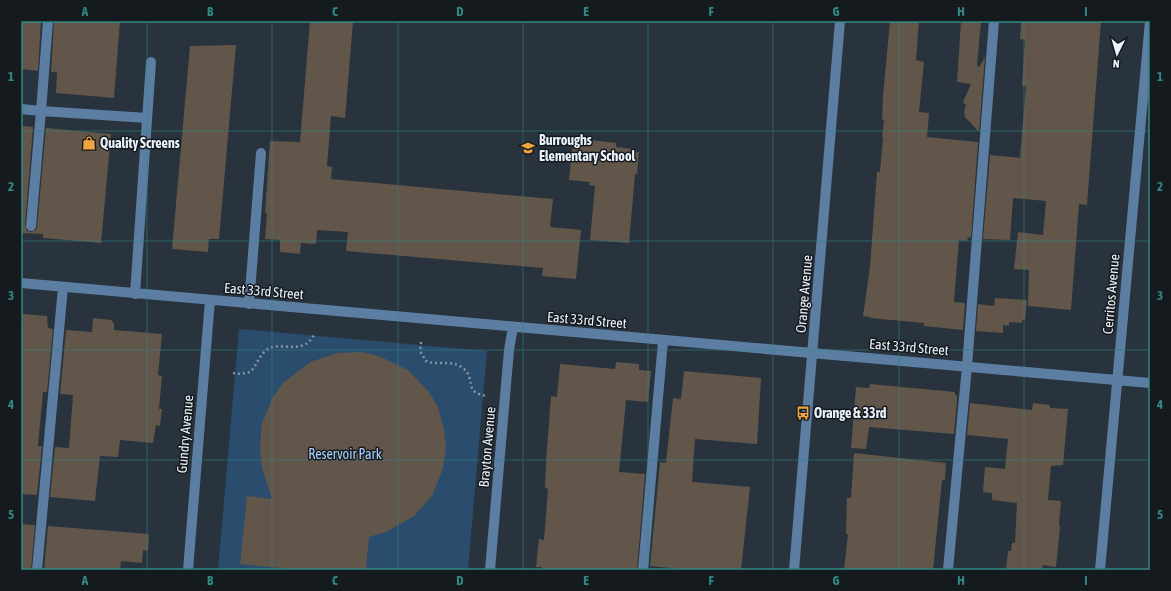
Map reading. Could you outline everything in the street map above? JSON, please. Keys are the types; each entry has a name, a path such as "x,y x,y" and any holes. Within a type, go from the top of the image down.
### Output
{"street":[{"path":"31,226 48,21"},
{"name":"Orange Avenue","path":"794,570 840,21"},
{"path":"948,570 967,366 994,21"},
{"name":"Cerritos Avenue","path":"1100,570 1150,21"},
{"path":"135,294 151,62"},
{"path":"21,109 147,118"},
{"path":"249,304 261,153"},
{"name":"East 33rd Street","path":"21,283 1150,383"},
{"path":"37,570 63,287"},
{"name":"Gundry Avenue","path":"188,570 210,300"},
{"name":"Brayton Avenue","path":"490,570 508,356 513,327"},
{"path":"643,570 663,341"}],"path":[{"path":"233,373 241,374 250,372 263,353 270,348 300,346 311,340 315,333"},
{"path":"421,342 420,351 426,361 456,364 466,372 472,391 488,396"}],"green space":[{"name":"Reservoir Park","path":"239,329 487,351 468,570 218,570"}],"building":[{"path":"21,21 41,21 38,71 21,69"},
{"path":"54,21 120,21 114,98 56,93 57,72 51,72"},
{"path":"310,21 353,22 345,118 331,116 327,166 332,167 331,179 553,199 550,227 581,230 576,279 542,276 543,268 346,251 348,232 317,230 316,244 301,243 300,254 280,252 280,240 265,239 267,213 265,213 270,141 300,142"},
{"path":"890,21 919,21 916,60 924,62 919,112 929,113 927,137 978,142 971,238 968,237 967,241 959,240 954,302 965,303 963,330 924,326 924,323 863,316 870,267 877,172 880,172 884,120 882,119 883,96"},
{"path":"961,21 981,21 977,66 979,67 985,57 979,132 965,117 964,111 966,105 963,102 971,84 957,82"},
{"path":"1021,21 1101,21 1087,205 1079,204 1071,310 1028,306 1029,270 1014,269 1018,232 1043,235 1046,201 1013,198 1010,240 983,239 990,155 1020,158 1026,86 1022,86 1025,40 1020,39"},
{"path":"236,45 219,239 209,239 208,252 172,249 190,46"},
{"path":"21,126 33,127 25,225 27,231 31,232 36,230 37,227 46,128 111,134 101,243 43,238 43,234 21,233"},
{"path":"590,140 616,143 616,147 633,149 633,151 639,152 637,174 635,174 629,243 590,240 595,186 589,185 590,182 569,180 572,149 574,149 575,143 590,145"},
{"path":"995,298 1027,300 1025,320 1022,320 1022,323 1009,322 1009,326 1003,325 1003,333 976,331 978,304 994,306"},
{"path":"23,314 47,316 48,328 53,329 47,392 43,392 38,446 42,446 37,495 21,494 21,338"},
{"path":"93,318 111,320 114,324 114,330 162,334 158,375 162,376 159,409 162,409 160,426 156,425 153,443 120,440 118,457 100,456 95,501 50,497 55,447 69,448 73,395 60,394 66,330 92,332"},
{"path":"361,352 379,356 408,370 429,392 438,407 444,430 446,448 443,468 432,496 414,516 386,532 369,537 366,570 301,570 240,564 247,496 272,499 262,468 260,446 262,423 273,397 283,383 310,362 338,353"},
{"path":"616,362 639,364 639,370 651,371 648,402 626,400 619,472 645,474 637,570 542,570 542,567 536,567 539,539 544,540 548,489 545,488 546,462 551,396 557,397 560,364 615,369"},
{"path":"684,371 761,378 757,444 695,439 692,482 750,487 741,570 691,570 650,566 660,462 666,463 673,398 681,399"},
{"path":"870,384 955,392 955,395 957,395 957,402 954,434 869,427 866,449 851,448 856,387 869,388"},
{"path":"970,403 1032,410 1033,403 1050,405 1050,408 1068,409 1063,465 1051,466 1048,500 1061,501 1056,567 1043,565 1042,570 1006,570 1008,551 1011,551 1012,543 1015,543 1017,503 992,500 992,493 983,492 985,467 1005,469 1008,439 967,435"},
{"path":"854,453 946,463 945,480 942,480 933,570 844,570 848,534 846,534 847,498 851,498"},
{"path":"21,524 35,525 31,570 21,570"},
{"path":"48,526 149,534 148,551 143,550 142,563 121,561 120,570 44,570"}],"place":[{"name":"Quality Screens","path":"89,143"},
{"name":"Burroughs Elementary School","path":"528,148"},
{"name":"Orange & 33rd","path":"803,413"}]}
